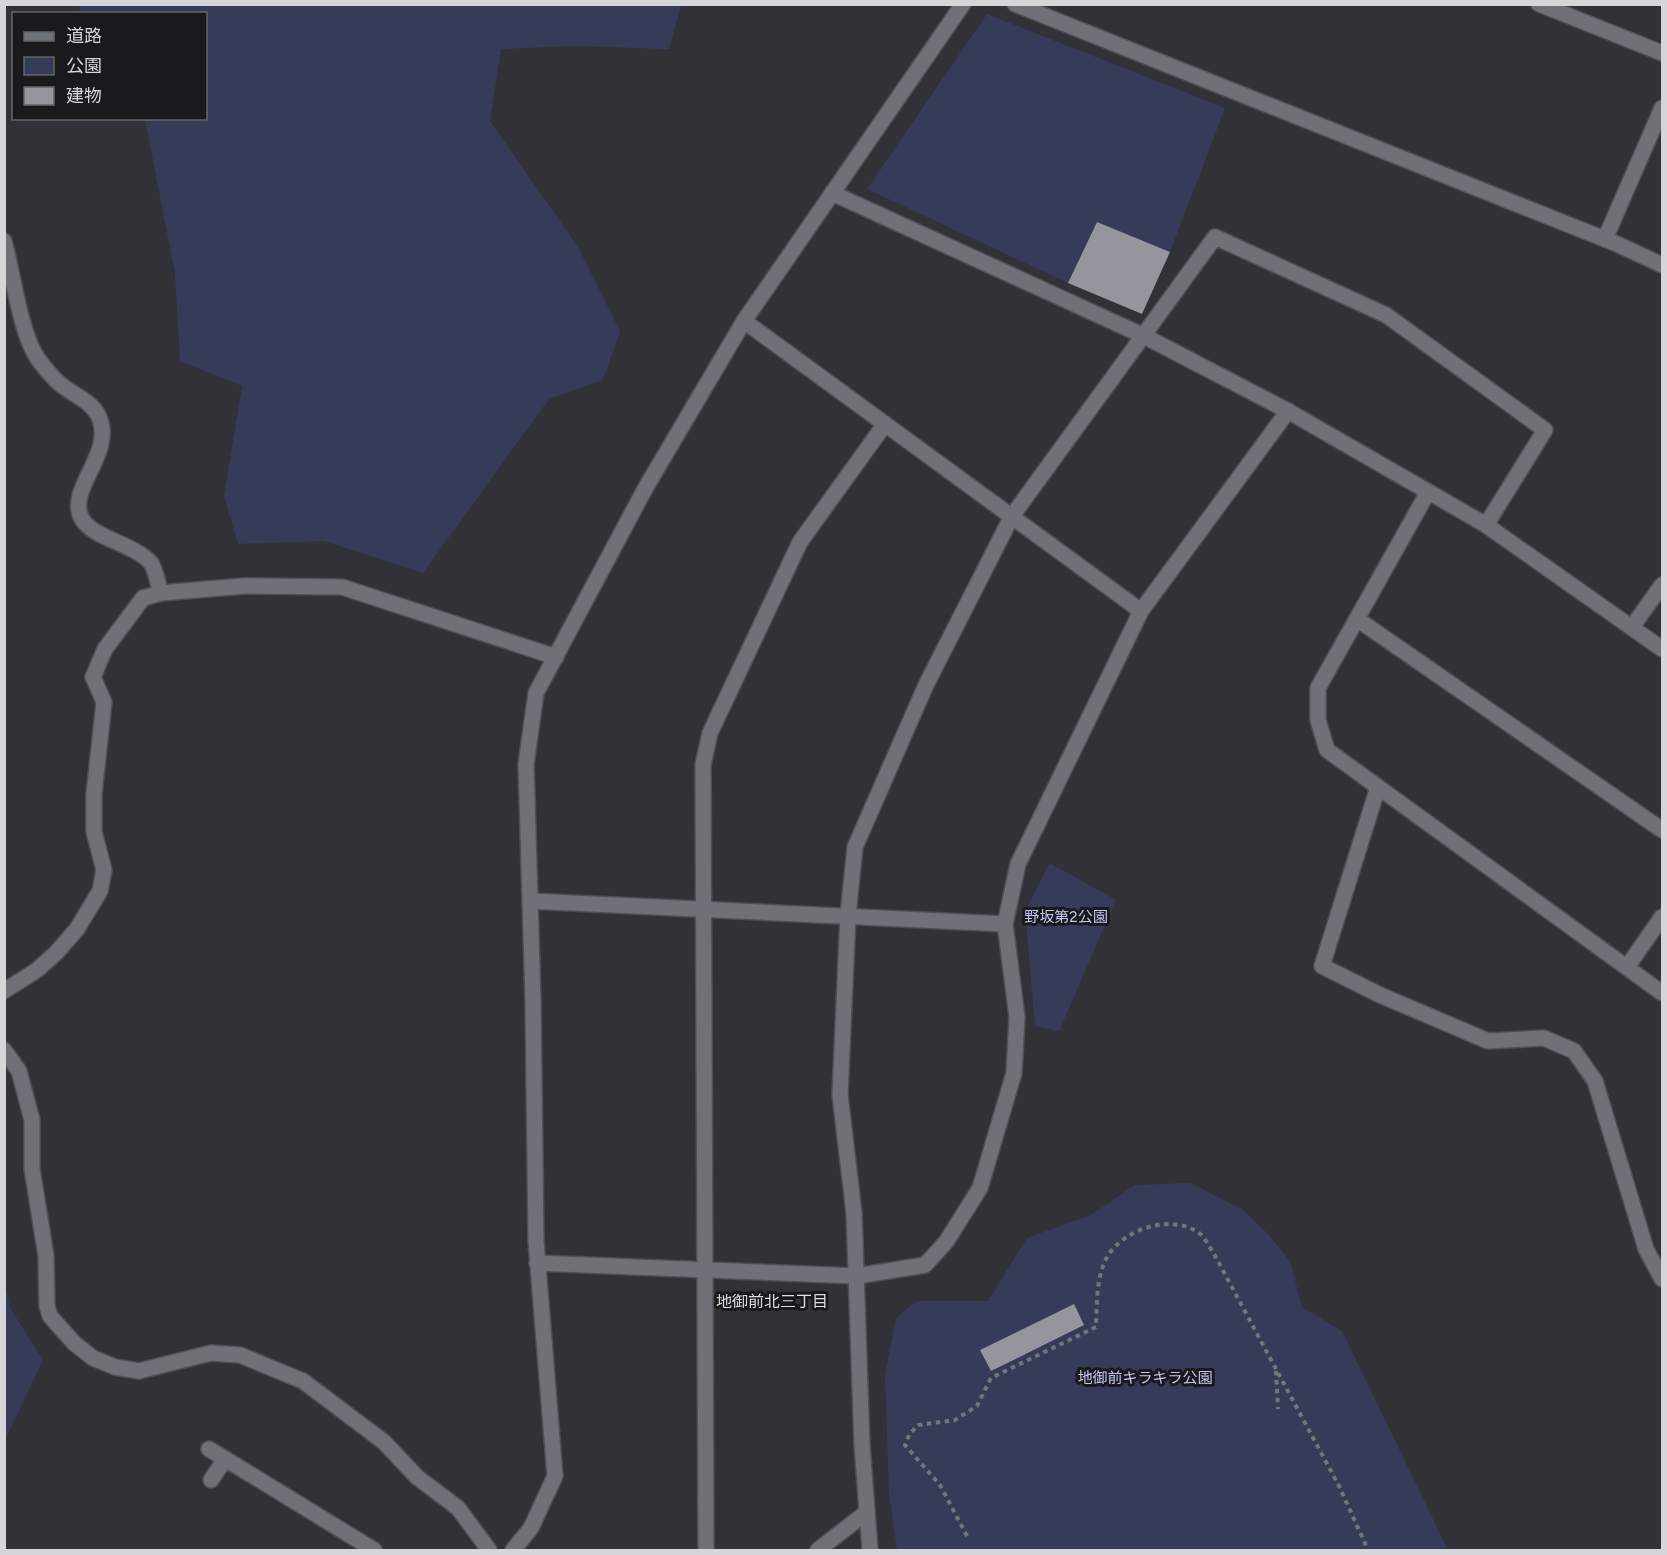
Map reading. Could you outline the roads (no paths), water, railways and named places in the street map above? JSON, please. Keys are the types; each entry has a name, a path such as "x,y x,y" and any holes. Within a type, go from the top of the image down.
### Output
{"street":[{"path":"513,1551 531,1528 555,1476 537,1263 526,764 537,693 646,487 744,321 963,4"},
{"path":"1015,4 1605,239 1662,265"},
{"path":"1539,4 1662,53"},
{"path":"1605,239 1662,108"},
{"path":"832,193 1144,336 1288,411 1486,525 1662,649"},
{"path":"870,1551 854,1213 840,1095 848,915 855,847 926,685 1012,516 1215,237 1386,315 1545,430 1486,525"},
{"path":"4,241 20,312 37,357 59,383 83,399 98,415 104,440 79,502 82,518 93,529 133,548 152,565 161,593"},
{"path":"744,321 1141,611"},
{"path":"537,1263 857,1276 925,1266 946,1242 980,1188 1014,1073 1017,1017 1005,924 1018,864 1141,611 1288,411"},
{"path":"706,1551 703,765 710,734 800,542 885,424"},
{"path":"1428,492 1318,688 1318,720 1327,750 1662,993"},
{"path":"1632,627 1662,585"},
{"path":"4,991 37,970 56,953 76,929 100,891 104,870 94,832 94,794 104,702 93,677 105,649 143,598 161,593 244,586 342,587 556,657"},
{"path":"1357,620 1662,830"},
{"path":"1378,787 1322,966 1380,995 1488,1041 1544,1038 1574,1051 1595,1081 1646,1249 1662,1279"},
{"path":"530,901 1005,924"},
{"path":"1627,967 1662,917"},
{"path":"4,1050 19,1071 32,1120 32,1169 46,1256 47,1306 51,1316 74,1343 93,1358 139,1371 211,1353 240,1355 303,1381 384,1442 417,1477 458,1508 489,1551"},
{"path":"208,1449 375,1551"},
{"path":"211,1480 225,1459"},
{"path":"818,1551 867,1512"}],"district":[{"name":"地御前北三丁目","path":"772,1301"}],"park label":[{"name":"野坂第2公園","path":"1066,917"},
{"name":"地御前キラキラ公園","path":"1145,1378"}]}
